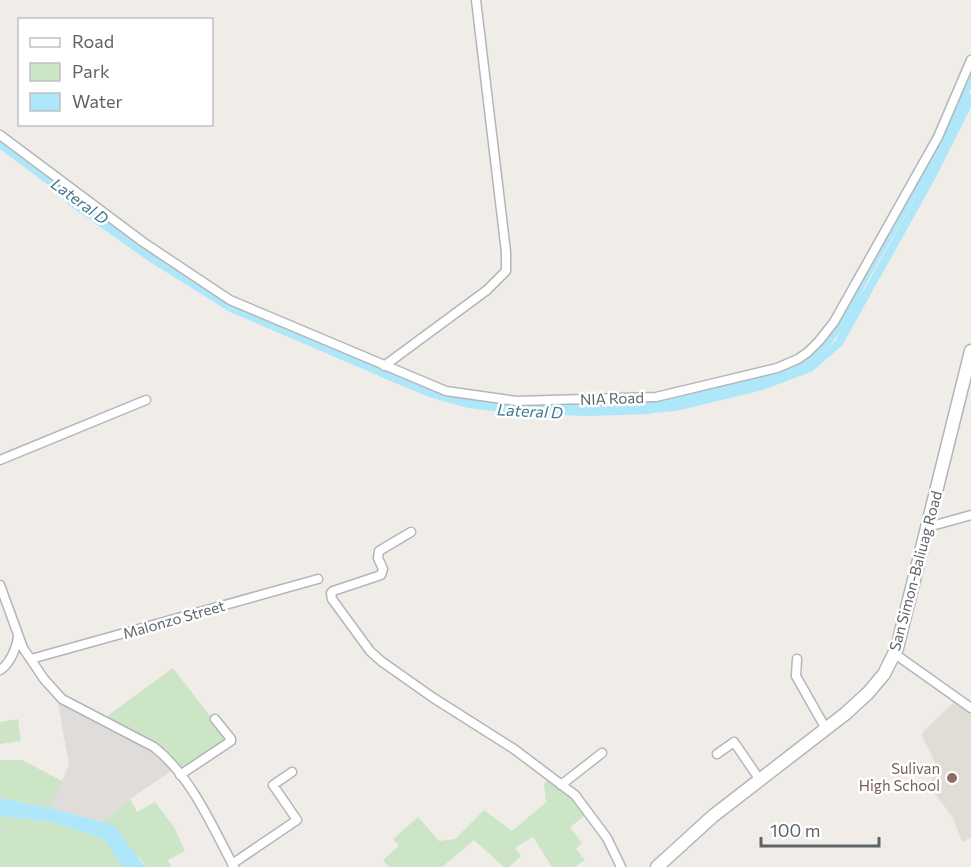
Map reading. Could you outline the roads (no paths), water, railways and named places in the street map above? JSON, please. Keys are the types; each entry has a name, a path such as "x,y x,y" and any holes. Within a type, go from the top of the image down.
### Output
{"main road":[{"name":"San Simon-Baliuag Road","path":"657,867 714,816 826,729 868,693 884,674 895,654 971,351"}],"street":[{"path":"384,366 486,290 506,271 506,252 476,0"},
{"name":"NIA Road","path":"0,135 143,242 230,300 446,391 516,401 656,397 760,373 798,359 819,341 834,322 938,137 971,60"},
{"path":"0,460 146,400"},
{"path":"928,527 971,515"},
{"path":"411,532 379,551 378,558 383,569 381,575 333,591 332,599 370,651 381,661 432,697 514,749 575,795 603,832 621,867"},
{"name":"Malonzo Street","path":"31,659 318,579"},
{"path":"0,585 18,636 44,680 62,699 163,754 180,775 233,866 297,820 273,785 292,772"},
{"path":"0,670 6,665 17,645 18,636"},
{"path":"895,654 971,708"},
{"path":"797,659 796,676 826,729"},
{"path":"180,775 231,741 215,719"},
{"path":"717,754 734,742 760,780"},
{"path":"561,785 602,753"}],"water":[{"name":"Lateral D","path":"971,68 971,89 938,158 868,280 847,323 830,345 810,364 764,383 669,406 649,414 589,416 519,414 468,408 429,397 230,312 150,262 69,205 55,190 0,149 0,139 213,293 462,396 642,401 809,355 937,144 953,114"},
{"path":"0,798 114,825 145,867 123,867 104,839 52,822 0,816"}],"waterway":[{"name":"Lateral D","path":"653,409 675,407 762,386 810,368 839,343 932,176 971,98"}],"place":[{"name":"Sulivan High School","path":"952,778"}]}
